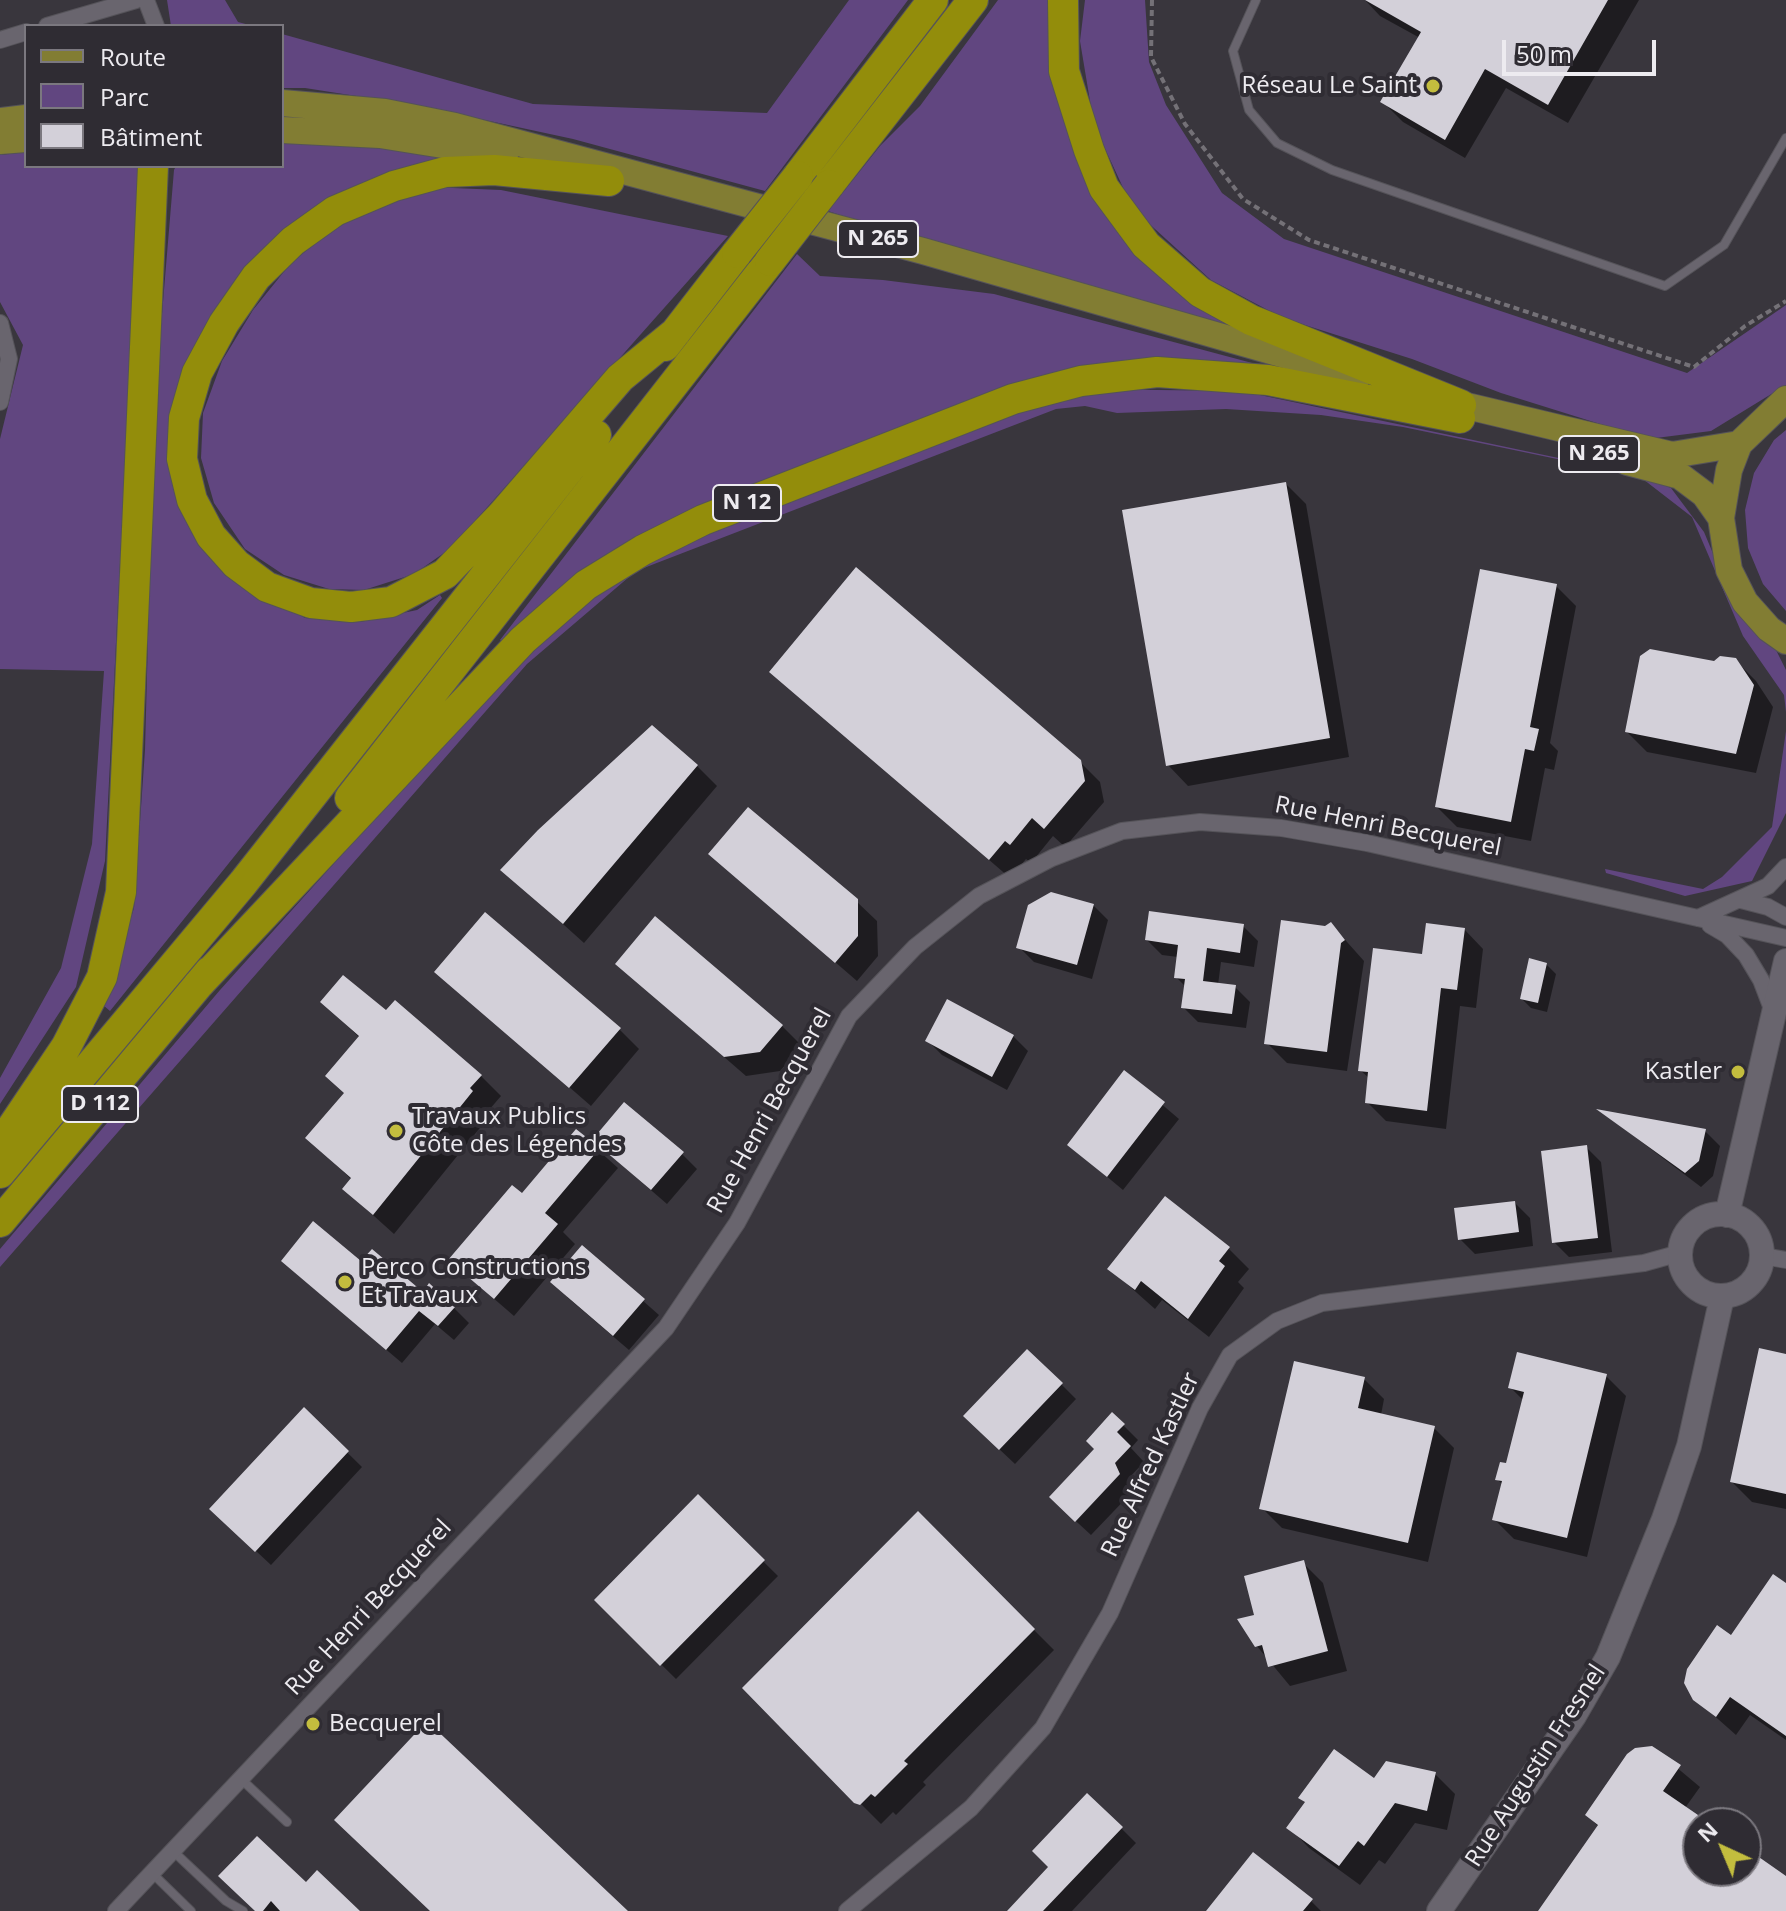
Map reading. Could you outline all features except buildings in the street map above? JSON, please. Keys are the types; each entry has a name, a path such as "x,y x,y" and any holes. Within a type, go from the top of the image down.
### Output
{"highway":[{"path":"609,181 494,170 445,172 394,186 335,211 293,241 256,277 224,323 197,373 184,418 182,459 192,500 211,536 236,564 267,587 311,603 351,607 391,602 445,574 501,516 620,378 676,332 933,0"},
{"path":"198,985 317,840 973,0"},
{"path":"1063,0 1064,71 1089,150 1104,188 1146,245 1200,292 1251,320 1463,412"},
{"path":"0,1145 66,1047 102,977 121,892 153,168"},
{"name":"D 112","path":"0,1173 145,1002 416,666 676,332"},
{"name":"N 12","path":"198,985 523,640 586,585 643,550 703,520 1013,399 1081,381 1157,372 1268,380 1463,412"},
{"name":"D 112","path":"0,1222 198,985"}],"main road":[{"name":"N 265","path":"284,103 385,112 455,126 893,243 1680,476 1704,494 1721,518"},
{"path":"0,121 24,118"},
{"name":"N 265","path":"284,130 380,135 489,152 609,181 1463,412 1672,455 1739,444"},
{"path":"0,141 24,139"},
{"path":"1786,399 1739,444 1729,470 1721,518 1729,570 1745,602 1769,629 1786,641"}],"street":[{"path":"54,24 136,0"},
{"path":"146,0 154,24"},
{"path":"0,40 24,33"},
{"path":"0,323 9,359 0,402"},
{"name":"Rue Henri Becquerel","path":"116,1911 666,1328 737,1223 849,1016 915,947 979,896 1052,858 1122,831 1200,822 1281,828 1367,843 1786,938"},
{"path":"1698,918 1768,886 1786,867"},
{"path":"1741,900 1768,907 1786,917"},
{"name":"Rue Henri Becquerel","path":"1698,918 1727,935 1746,955 1761,980 1774,1014"},
{"path":"1727,1215 1786,961"},
{"path":"1727,1215 1753,1228 1774,1258 1750,1285 1722,1297 1708,1294 1687,1279 1680,1253 1685,1237 1695,1224 1710,1216 1727,1215"},
{"name":"Rue Alfred Kastler","path":"847,1911 971,1808 1043,1728 1110,1613 1200,1408 1230,1355 1277,1321 1322,1303 1644,1263 1680,1253"},
{"name":"Rue Augustin Fresnel","path":"1439,1911 1574,1716 1608,1657 1664,1519 1689,1446 1722,1297"}],"lane":[{"path":"1256,0 1233,51 1249,110 1277,143 1332,170 1665,286 1724,245 1786,138"},
{"path":"241,1779 287,1822"},
{"path":"173,1851 226,1901 243,1911"},
{"path":"152,1873 191,1911"}],"path":[{"path":"1152,0 1151,57 1185,124 1243,199 1309,240 1694,367 1745,326 1786,301"}],"green space":[{"path":"167,0 225,0 238,22 246,24 171,24"},
{"path":"849,0 908,0 765,191 573,139 420,106 305,88 284,88 284,35 533,104 767,113"},
{"path":"998,0 1056,0 1114,218 1299,350 1108,291 946,250 828,211 880,146 920,106"},
{"path":"1085,0 1145,0 1149,62 1166,105 1222,193 1284,239 1687,373 1786,305 1786,385 1711,431 1648,439 1501,393 1412,359 1283,318 1211,280 1133,209 1094,125 1080,41"},
{"path":"284,136 473,154 318,211 178,406 232,576 305,618 360,622 417,610 440,595 442,598 110,1011 103,1005 134,908 145,750 154,410 174,170 284,168"},
{"path":"24,152 24,168 140,168 105,861 76,987 0,1104 0,1078 61,968 92,844 104,671 0,669 0,439 23,345 0,302 0,155"},
{"path":"429,187 501,190 728,236 451,548 414,574 364,590 329,589 284,575 245,549 214,503 201,458 203,413 222,361 253,310 291,263 348,217"},
{"path":"797,254 820,276 883,280 994,294 1282,371 1202,366 824,461 509,645 500,640"},
{"path":"1075,389 1241,391 1639,475 1671,488 1704,532 1738,613 1775,648 1786,670 1786,712 1784,695 1743,636 1692,517 1639,476 1403,427 1321,415 1226,409 1117,413 1085,406 1056,409 636,571 527,664 0,1267 0,1249 220,990 392,799 588,594 646,556"},
{"path":"1786,430 1786,611 1763,584 1748,548 1745,510 1754,473 1774,440"},
{"path":"1786,731 1786,813 1752,881 1685,896 1606,873 1605,869 1703,889 1722,877 1772,827"}],"place":[{"name":"Réseau Le Saint","path":"1433,86"},
{"name":"Kastler","path":"1738,1072"},
{"name":"Travaux Publics Côte des Légendes","path":"396,1131"},
{"name":"Perco Constructions Et Travaux","path":"345,1282"},
{"name":"Becquerel","path":"313,1724"}]}
